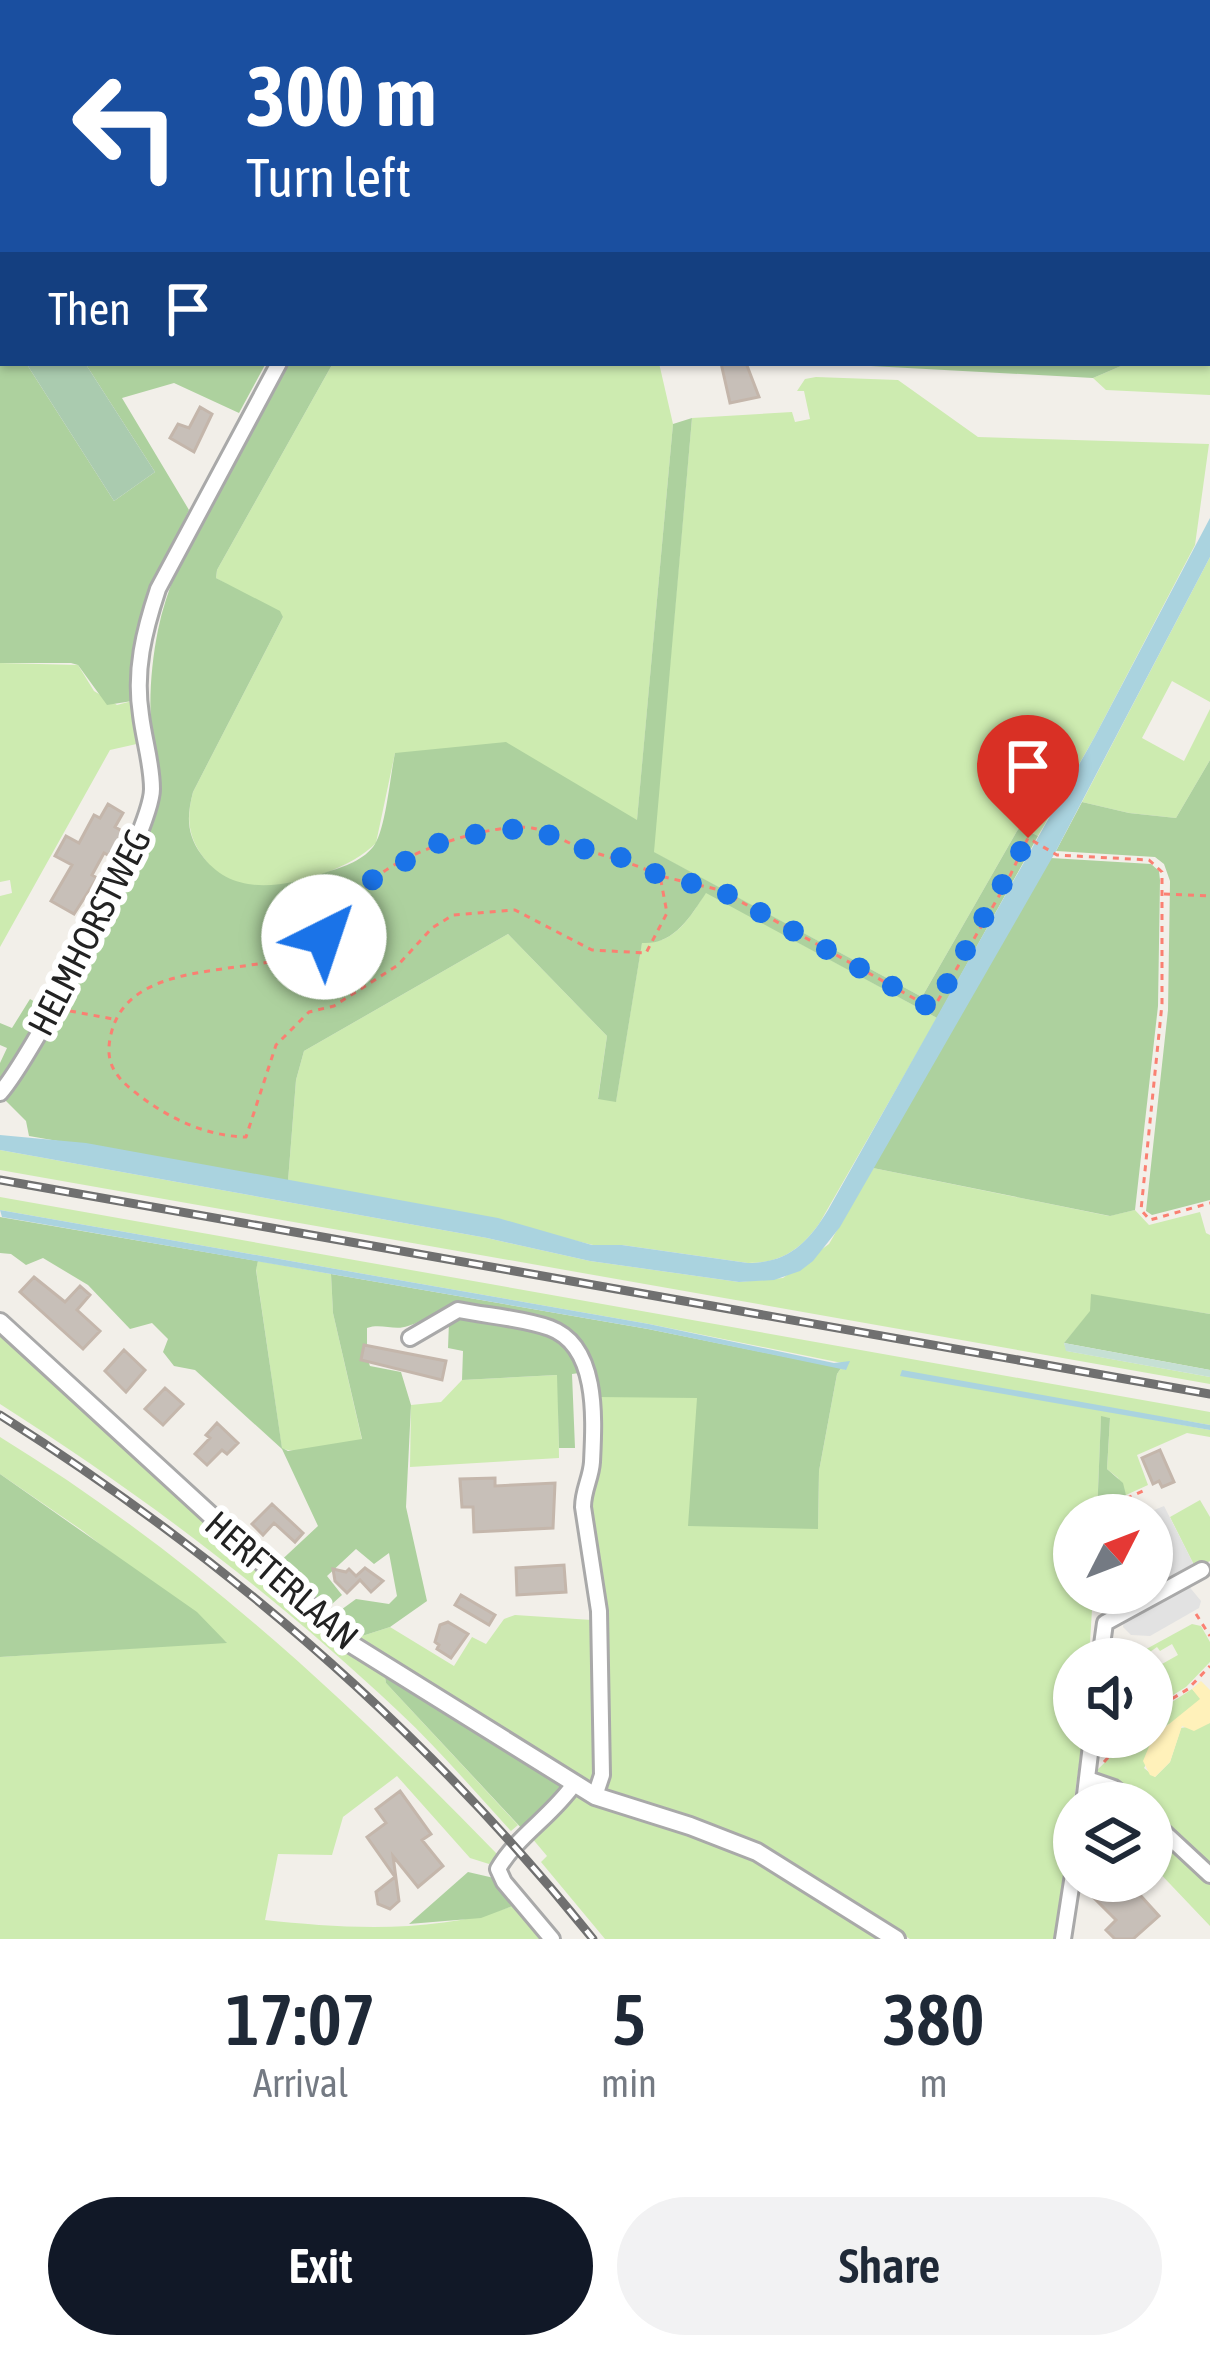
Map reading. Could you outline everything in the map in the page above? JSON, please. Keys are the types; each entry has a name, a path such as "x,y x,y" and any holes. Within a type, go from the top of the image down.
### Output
{"street":[{"name":"HELMHORSTWEG","path":"0,1093 49,1013 142,832 152,788 137,679 141,647 158,589 277,366"},
{"path":"410,1338 458,1310 551,1328 576,1347 584,1362 590,1392 592,1464 583,1507 599,1611 602,1775 595,1796"},
{"name":"HERFTERLAAN","path":"0,1322 333,1630 595,1796 757,1852 896,1939"},
{"path":"1103,1638 1105,1623 1202,1570"},
{"path":"1087,1782 1090,1758"},
{"path":"1088,1772 1104,1782"},
{"path":"552,1939 498,1869 574,1784"},
{"path":"1173,1841 1210,1875"},
{"path":"1063,1939 1069,1902"}],"path":[{"path":"660,876 667,913 646,953 592,950 514,910 453,915 432,928 398,965 334,1006 309,1012 276,1046 246,1138 217,1137 156,1109 116,1076 107,1053 115,1019 139,992 183,975 259,966 305,952 343,921 372,880 436,844 489,831 532,828 584,849 627,859 660,876 720,890 933,1009 1028,838 1057,855 1149,860 1162,872 1162,1004 1141,1210 1150,1220 1210,1203"},
{"path":"1164,894 1210,896"},
{"path":"49,1013 70,1011 115,1019"},
{"path":"1136,1494 1145,1490"},
{"path":"1196,1614 1210,1636"},
{"path":"1173,1699 1210,1666"},
{"path":"1088,1772 1109,1758"}],"green space":[{"path":"0,366 28,366 114,501 155,472 87,366 264,366 239,413 174,383 122,398 189,510 150,602 132,701 107,705 78,665 0,663"},
{"path":"28,366 87,366 155,472 114,501"},
{"path":"285,366 331,366 217,570 216,578 280,611 283,617 193,792 189,816 201,854 213,868 242,883 275,885 310,878 371,850 385,814 395,753 506,742 637,820 673,424 692,418 654,852 922,997 1017,831 1020,827 1038,836 937,1018 706,893 672,934 642,943 616,1102 598,1099 607,1036 508,934 304,1051 296,1080 288,1181 29,1136 26,1121 4,1099 25,1073 153,824 157,785 151,688 156,641 167,596 196,528"},
{"path":"331,366 660,366 673,424 637,821 395,753 376,843 364,853 330,871 290,883 252,887 225,879 193,839 193,792 283,617 216,578"},
{"path":"871,366 1121,366 1093,378"},
{"path":"1121,366 1210,366 1210,395 1106,390 1093,378"},
{"path":"805,379 898,380 978,437 1209,444 1195,545 1038,836 1020,827 1017,831 922,997 653,852 692,418 792,412 795,422 810,419 804,391 797,391"},
{"path":"1210,557 1210,702 1172,681 1142,738 1184,761 1210,709 1210,760 1176,818 1082,802"},
{"path":"0,663 78,665 94,691 117,705 132,701 141,743 110,750 0,947 0,896 12,893 10,880 0,882"},
{"path":"1210,760 1210,1200 1152,1215 1146,1211 1168,1010 1170,881 1164,864 1155,857 1056,851 1082,802 1176,818"},
{"path":"1051,858 1151,864 1159,871 1158,1006 1135,1210 1110,1216 873,1168"},
{"path":"706,892 937,1018 819,1224 797,1248 780,1258 748,1263 593,1245 470,1215 288,1181 296,1080 304,1051 508,934 607,1036 598,1098 616,1101 642,942 672,934"},
{"path":"30,999 47,1009 0,1084 0,1063 7,1048 0,1045 0,1023 12,1028"},
{"path":"0,1150 590,1261 739,1282 783,1278 829,1244 873,1168 1109,1216 1135,1210 1149,1225 1200,1212 1210,1235 1210,1314 1091,1295 1091,1311 1064,1343 1067,1351 1210,1377 1210,1384 0,1170"},
{"path":"0,1197 1210,1412 1210,1425 900,1373 1210,1430 1210,1437 1187,1433 1137,1455 1148,1485 1126,1494 1107,1469 1110,1418 1101,1417 1098,1494 1053,1494 1053,1614 1092,1614 1090,1638 1053,1638 1053,1758 1080,1758 1077,1782 1053,1782 1053,1902 1059,1902 1054,1939 910,1939 793,1866 607,1790 600,1573 588,1494 598,1475 597,1397 698,1397 818,1528 819,1471 837,1374 841,1368 846,1370 842,1363 649,1324 0,1210"},
{"path":"0,1217 258,1261 282,1448 288,1451 362,1439 333,1313 331,1274 841,1368 819,1471 818,1529 688,1526 697,1398 597,1397 569,1333 547,1319 457,1303 408,1326 367,1328 370,1366 401,1372 411,1405 406,1507 427,1601 390,1627 359,1637 334,1615 356,1599 389,1604 397,1596 389,1553 374,1564 356,1549 327,1576 342,1595 322,1613 274,1567 318,1526 282,1449 195,1370 174,1366 163,1352 168,1339 152,1323 130,1329 88,1285 43,1258 26,1265 11,1254 0,1253"},
{"path":"258,1261 331,1274 333,1313 362,1440 282,1449"},
{"path":"1091,1294 1210,1314 1210,1370 1064,1343 1090,1311"},
{"path":"458,1316 552,1334 567,1346 579,1373 572,1374 575,1448 559,1448 557,1375 462,1380 463,1351 448,1348 449,1322"},
{"path":"0,1329 384,1671 386,1683 518,1825 511,1831 413,1725 256,1587 105,1474 0,1404"},
{"path":"1064,1343 1210,1370 1210,1377 1066,1351"},
{"path":"558,1375 559,1458 410,1467 411,1405 441,1402 462,1380"},
{"path":"1101,1416 1110,1418 1107,1469 1123,1483 1126,1494 1098,1494"},
{"path":"0,1437 136,1529 262,1630 382,1739 498,1855 489,1864 470,1858 397,1776 343,1817 332,1855 278,1854 265,1920 361,1927 426,1925 518,1904 547,1939 0,1939 0,1657 226,1642 83,1531 0,1474"},
{"path":"0,1474 197,1612 227,1643 0,1657"},
{"path":"1200,1500 1210,1517 1210,1561 1196,1569 1173,1515"},
{"path":"515,1615 592,1620 594,1785 402,1671 359,1637 390,1627 454,1666 472,1637 486,1644 504,1619"},
{"path":"1192,1624 1201,1626 1210,1642 1210,1662 1173,1695 1173,1658 1178,1655 1173,1638 1166,1638"},
{"path":"384,1671 563,1788 524,1831 386,1683"},
{"path":"1192,1689 1201,1699 1173,1722 1173,1701"},
{"path":"1210,1723 1210,1867 1173,1833 1173,1782 1115,1782 1095,1772 1109,1758 1149,1758 1144,1768 1155,1777 1173,1758 1181,1728"},
{"path":"578,1795 755,1856 885,1939 605,1939 541,1862 547,1856 531,1837"},
{"path":"1173,1846 1210,1880 1210,1926 1173,1887"},
{"path":"468,1872 494,1878 518,1904 481,1918 409,1924"}],"sand":[{"path":"1201,1681 1210,1690 1210,1723 1194,1731 1182,1726 1173,1753 1173,1721 1200,1699 1192,1689"},
{"path":"1144,1758 1171,1758 1155,1777"}],"shaded area":[{"path":"1173,1524 1196,1569 1173,1578"},
{"path":"1187,1584 1201,1601 1199,1608 1150,1636 1131,1635 1123,1627 1124,1617 1128,1621 1139,1614 1173,1614 1173,1593"}],"water":[{"path":"1210,518 1210,557 1056,851 840,1227 800,1271 774,1280 739,1282 590,1261 0,1150 0,1135 86,1143 498,1218 592,1245 748,1263 786,1255 813,1232 828,1210 1094,738"},
{"path":"0,1210 649,1324 834,1363 850,1361 846,1370 648,1329 2,1217"},
{"path":"902,1370 1210,1425 1210,1430 900,1376"}],"building":[{"path":"722,366 747,366 759,397 730,403"},
{"path":"200,407 212,414 194,452 170,438 178,424 189,428"},
{"path":"108,804 123,813 115,827 124,832 110,856 104,853 92,875 97,878 74,914 51,901 72,865 55,856 66,836 79,843 94,815 100,818"},
{"path":"34,1277 65,1302 80,1286 90,1295 77,1310 100,1331 83,1349 20,1292"},
{"path":"364,1345 446,1361 442,1380 361,1360"},
{"path":"124,1350 145,1370 126,1392 105,1371"},
{"path":"165,1388 183,1404 163,1425 145,1409"},
{"path":"217,1423 238,1443 207,1465 195,1454"},
{"path":"1160,1450 1174,1482 1162,1487 1159,1481 1153,1484 1142,1458"},
{"path":"495,1478 495,1486 555,1483 553,1528 474,1532 473,1507 462,1507 460,1479"},
{"path":"272,1504 303,1533 295,1542 274,1523 263,1535 252,1524"},
{"path":"564,1565 566,1592 517,1595 516,1568"},
{"path":"365,1568 383,1581 371,1592 360,1580 347,1593 335,1581 333,1569 349,1569 356,1576"},
{"path":"461,1595 495,1615 489,1625 455,1605"},
{"path":"448,1622 468,1634 451,1658 435,1642 440,1625"},
{"path":"400,1791 431,1834 422,1840 443,1866 418,1887 393,1856 399,1901 390,1909 378,1904 376,1892 395,1877 367,1837 386,1823 376,1809"},
{"path":"1098,1902 1146,1902 1159,1916 1133,1939 1115,1939 1106,1930 1116,1920"}],"railway":[{"path":"0,1180 1210,1394"},
{"path":"0,1415 164,1528 318,1652 462,1789 593,1939"}],"route":[{"path":"324,937 343,921 372,880 436,844 489,831 532,828 584,849 627,859 660,876 720,890 933,1009 1028,838"}]}
